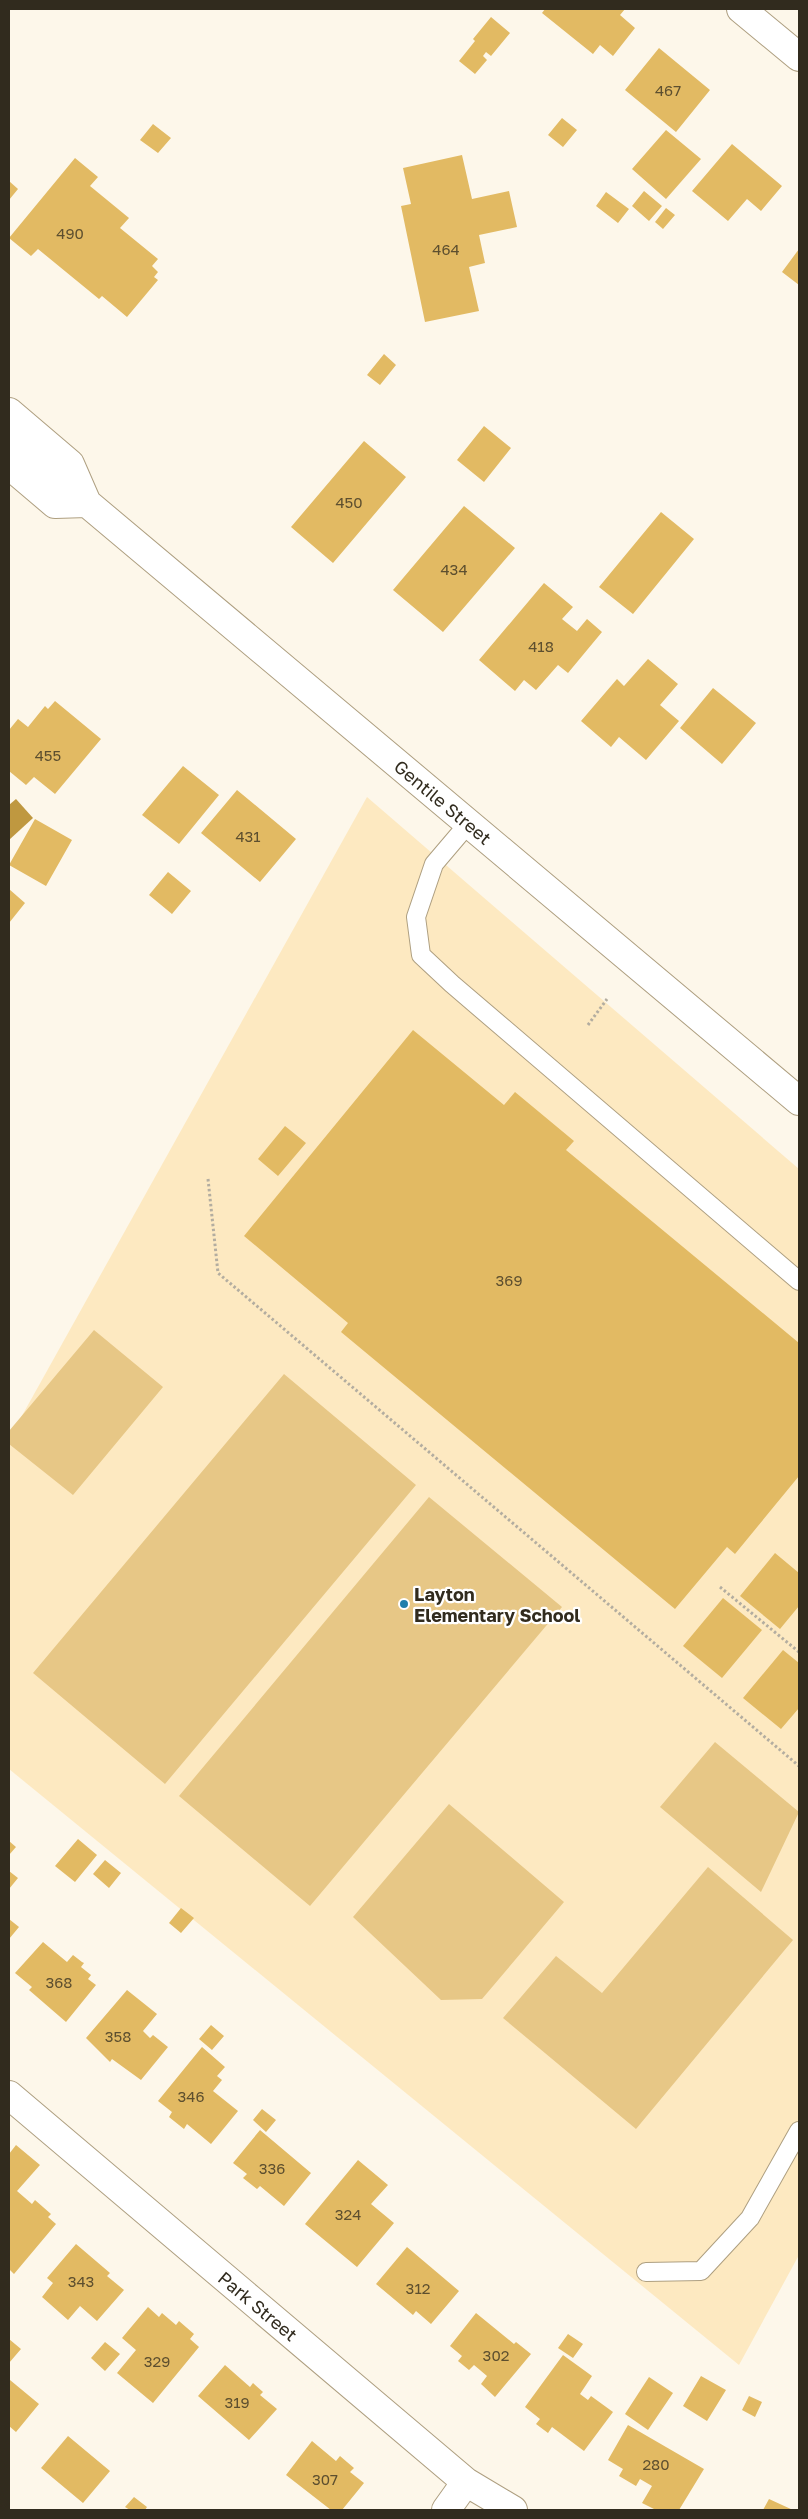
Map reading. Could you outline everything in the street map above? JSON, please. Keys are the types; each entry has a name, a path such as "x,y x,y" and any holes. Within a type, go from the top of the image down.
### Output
{"main road":[{"path":"741,9 799,57"},
{"name":"Gentile Street","path":"9,412 70,464 85,497 468,824 799,1101"},
{"path":"9,440 85,497"},
{"path":"9,465 55,504 85,497"},
{"name":"Park Street","path":"9,2095 466,2482 514,2510"},
{"path":"446,2510 466,2482"}],"lane":[{"path":"468,824 434,864 416,916 421,955 452,984 799,1281"},
{"path":"646,2272 701,2271 750,2218 799,2131"}],"path":[{"path":"588,1025 607,999"},
{"path":"208,1179 218,1273 799,1766"},
{"path":"720,1587 799,1652"}],"shaded area":[{"name":"Layton Elementary School","path":"367,797 799,1169 799,2255 739,2365 9,1769 9,1439"},
{"path":"16,799 33,818 9,840 9,805"},
{"path":"94,1330 163,1387 73,1495 9,1444 9,1431"},
{"path":"284,1374 416,1485 165,1784 33,1673"},
{"path":"429,1497 562,1607 310,1906 179,1796"},
{"path":"715,1742 799,1812 761,1892 660,1807"},
{"path":"449,1804 564,1902 482,1999 441,2000 353,1917"},
{"path":"708,1867 793,1940 636,2129 503,2018 556,1956 602,1993"}],"building":[{"path":"545,9 625,9 620,15 635,28 613,56 600,45 593,54 542,13"},
{"path":"491,17 510,33 491,56 486,52 483,56 487,60 475,74 459,61 475,41 473,39"},
{"path":"659,48 710,90 676,132 625,90"},
{"path":"562,118 577,130 563,147 548,135"},
{"path":"153,124 171,138 158,153 140,140"},
{"path":"666,130 701,159 666,199 632,169"},
{"path":"732,144 782,186 761,211 747,199 728,221 692,191"},
{"path":"462,155 472,199 509,191 517,227 479,235 485,263 469,267 479,311 425,322 401,206 411,204 403,168"},
{"path":"75,158 98,177 90,186 129,218 120,228 158,259 152,266 158,272 154,277 158,280 127,317 102,296 99,299 38,249 31,256 9,238"},
{"path":"9,181 18,189 9,200"},
{"path":"644,191 662,206 649,221 632,206"},
{"path":"606,192 629,209 618,223 596,206"},
{"path":"666,208 675,215 663,229 655,222"},
{"path":"799,249 799,285 782,272"},
{"path":"384,354 396,365 380,385 367,375"},
{"path":"484,426 511,448 484,482 457,460"},
{"path":"364,441 406,477 333,563 291,527"},
{"path":"464,506 515,548 443,632 393,590"},
{"path":"661,512 694,539 633,614 599,587"},
{"path":"544,583 573,607 562,619 577,631 587,619 602,632 568,673 558,665 536,690 524,680 515,691 479,660"},
{"path":"648,659 678,684 660,705 679,721 646,760 619,737 611,747 581,721 617,679 624,686"},
{"path":"713,688 756,723 722,764 680,728"},
{"path":"55,701 101,739 55,794 34,777 26,785 9,771 9,730 18,719 28,727 45,706 48,709"},
{"path":"183,766 219,795 179,844 142,815"},
{"path":"237,790 296,839 260,882 201,833"},
{"path":"35,819 72,840 46,886 9,865"},
{"path":"168,872 191,891 172,914 149,895"},
{"path":"9,889 25,903 9,923"},
{"name":"Layton Elementary School","path":"413,1030 504,1105 515,1092 574,1141 566,1150 799,1343 799,1476 735,1554 727,1547 675,1609 341,1332 348,1323 244,1236"},
{"path":"285,1126 306,1143 278,1176 258,1159"},
{"path":"775,1553 799,1573 799,1606 780,1629 740,1596"},
{"path":"723,1598 762,1630 722,1678 683,1646"},
{"path":"783,1650 799,1663 799,1708 781,1729 743,1698"},
{"path":"78,1839 97,1855 75,1882 55,1866"},
{"path":"9,1841 16,1847 9,1855"},
{"path":"105,1860 121,1873 109,1888 93,1874"},
{"path":"9,1871 18,1878 9,1889"},
{"path":"181,1908 194,1918 181,1933 169,1923"},
{"path":"9,1919 19,1927 9,1939"},
{"path":"43,1942 67,1962 73,1955 84,1963 81,1967 91,1975 88,1979 96,1985 66,2022 29,1990 32,1987 15,1973"},
{"path":"127,1990 157,2014 143,2031 150,2038 153,2035 168,2047 141,2080 112,2059 110,2062 86,2038"},
{"path":"211,2025 224,2036 212,2050 199,2039"},
{"path":"202,2047 225,2067 217,2076 222,2080 213,2091 238,2111 211,2144 187,2124 184,2129 169,2117 172,2112 158,2101"},
{"path":"262,2109 276,2120 266,2132 253,2120"},
{"path":"260,2130 311,2173 284,2206 260,2186 257,2189 243,2178 247,2174 233,2163"},
{"path":"16,2145 40,2165 17,2191 32,2204 35,2200 51,2214 48,2217 56,2224 14,2274 9,2269 9,2154"},
{"path":"358,2160 388,2185 371,2204 394,2223 357,2267 305,2224"},
{"path":"76,2244 110,2273 107,2276 124,2290 97,2321 80,2306 68,2320 42,2297 53,2283 47,2278"},
{"path":"407,2247 459,2291 431,2324 416,2311 413,2315 376,2284"},
{"path":"148,2307 159,2317 162,2313 176,2325 179,2321 194,2334 190,2339 199,2347 153,2403 117,2373 136,2350 122,2338"},
{"path":"476,2313 514,2344 516,2342 531,2354 495,2397 481,2384 487,2376 474,2365 469,2370 458,2361 462,2356 450,2346"},
{"path":"568,2334 583,2344 573,2358 558,2348"},
{"path":"9,2339 21,2349 9,2363"},
{"path":"105,2342 120,2354 105,2371 91,2358"},
{"path":"563,2355 592,2376 580,2394 588,2400 591,2396 613,2412 584,2451 552,2427 548,2433 536,2424 540,2419 525,2407"},
{"path":"225,2365 250,2387 253,2383 263,2392 260,2395 277,2409 249,2440 198,2396"},
{"path":"701,2376 726,2390 707,2421 683,2406"},
{"path":"649,2377 673,2393 648,2430 625,2414"},
{"path":"10,2380 39,2404 16,2432 9,2426"},
{"path":"749,2396 762,2402 755,2417 742,2410"},
{"path":"628,2425 704,2469 679,2510 656,2510 642,2503 652,2486 640,2479 636,2486 619,2476 623,2469 608,2460"},
{"path":"68,2436 110,2471 83,2503 41,2468"},
{"path":"312,2441 336,2461 340,2456 354,2468 350,2472 364,2483 342,2510 331,2510 286,2475"},
{"path":"134,2497 147,2507 145,2510 130,2510 125,2507"},
{"path":"769,2499 793,2510 763,2510"}],"place":[{"name":"Layton Elementary School","path":"404,1604"}]}
